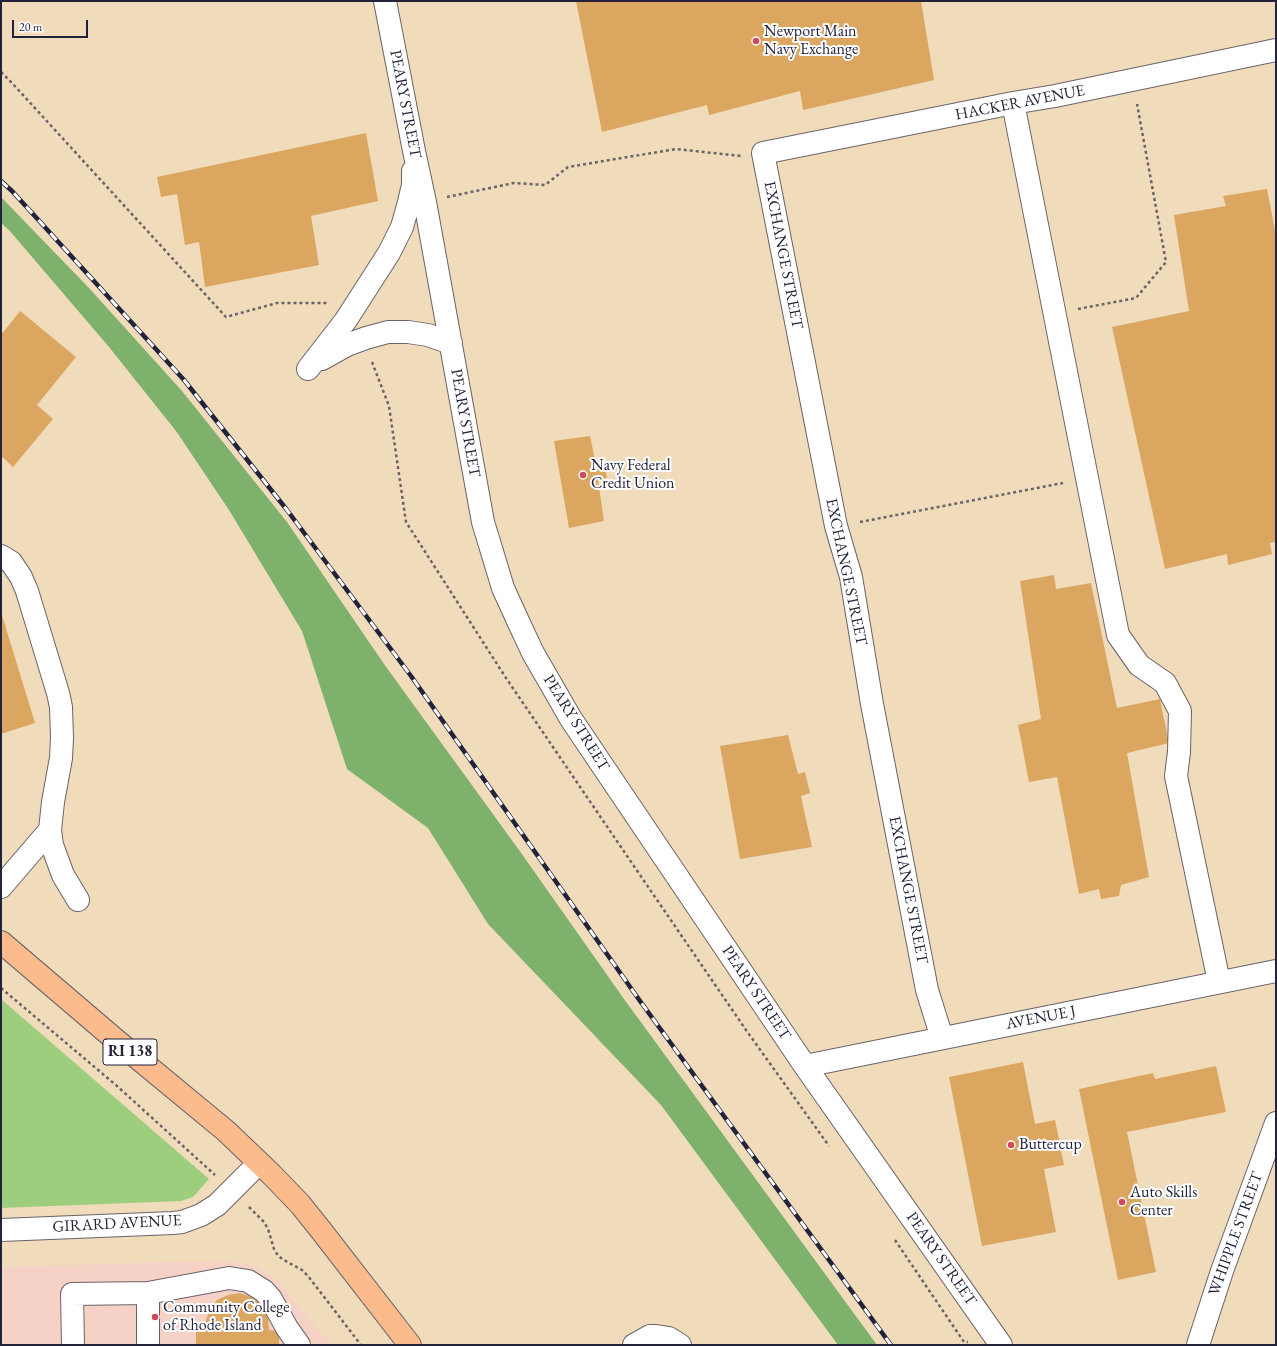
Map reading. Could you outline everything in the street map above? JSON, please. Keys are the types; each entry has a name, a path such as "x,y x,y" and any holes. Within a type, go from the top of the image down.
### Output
{"highway":[{"name":"RI 138","path":"1,942 226,1131 259,1162 291,1194 310,1216 410,1345"}],"street":[{"name":"PEARY STREET","path":"384,1 425,202 483,522 503,588 533,653 571,719 806,1066 1001,1345"},
{"name":"HACKER AVENUE","path":"763,153 1013,103 1056,96 1276,50"},
{"path":"1013,103 1118,634 1139,664 1165,683 1180,711 1179,752 1176,776 1219,982"},
{"path":"414,151 413,185 402,227 389,253 346,320 308,369 326,356 347,345 388,332 408,332 428,335 451,343"},
{"name":"EXCHANGE STREET","path":"763,153 836,526 851,577 872,704 927,990 942,1038"},
{"path":"1,556 11,562 27,591 58,693 61,707 61,758 53,802 50,830 52,845 61,870 78,900"},
{"path":"1,887 50,830"},
{"name":"AVENUE J","path":"806,1066 1276,971"},
{"name":"WHIPPLE STREET","path":"1198,1345 1222,1271 1276,1124"},
{"name":"GIRARD AVENUE","path":"1,1230 182,1222 200,1215 216,1205 259,1162"},
{"path":"73,1345 72,1294 148,1293 220,1279 239,1279 248,1281 264,1292 271,1299 287,1328 299,1345"},
{"path":"148,1293 148,1345"},
{"path":"634,1345 650,1336 669,1338 680,1345"}],"path":[{"path":"1,72 226,317 277,303 336,303 346,320"},
{"path":"1073,310 1136,298 1166,262 1133,80"},
{"path":"425,202 514,183 545,186 568,168 676,149 739,156 763,153"},
{"path":"359,340 372,362 389,406 406,522 506,678 746,1030 830,1147"},
{"path":"836,526 1087,478"},
{"path":"1,988 117,1086 208,1168"},
{"path":"258,1216 268,1228 277,1254 308,1276 361,1345"},
{"path":"894,1237 964,1342 1001,1345"}],"shaded area":[{"name":"Community College of Rhode Island","path":"212,1261 246,1264 258,1268 278,1281 331,1345 1,1345 1,1267"}],"green space":[{"path":"1,197 89,288 182,391 287,522 384,664 519,850 624,999 877,1345 838,1345 661,1105 488,924 428,828 347,769 302,631 229,510 176,431 109,347 9,230 1,223"},
{"path":"1,999 209,1179 193,1197 181,1201 1,1208"}],"building":[{"name":"Newport Main Navy Exchange","path":"576,1 921,1 934,80 803,110 800,91 709,115 707,105 602,132"},
{"path":"366,133 378,201 311,216 319,265 205,287 199,242 185,245 177,194 161,197 157,177"},
{"path":"1267,189 1276,235 1276,542 1270,543 1272,554 1228,565 1227,554 1165,569 1112,327 1189,311 1174,215 1226,206 1223,196"},
{"path":"20,311 76,357 37,405 53,419 13,467 1,456 1,335"},
{"path":"590,436 595,460 603,459 607,478 598,480 604,521 569,528 554,441"},
{"path":"1054,575 1056,589 1091,583 1117,708 1160,699 1169,743 1127,753 1149,877 1121,885 1119,896 1101,899 1099,889 1079,894 1057,777 1029,782 1018,725 1041,719 1020,581"},
{"path":"1,612 35,723 1,734"},
{"path":"788,735 798,774 805,772 810,793 801,796 812,847 740,859 720,746"},
{"name":"Buttercup","path":"1023,1062 1035,1124 1055,1120 1064,1165 1044,1169 1056,1232 982,1246 949,1077"},
{"name":"Auto Skills Center","path":"1216,1066 1226,1112 1127,1132 1156,1272 1118,1280 1079,1089 1153,1073 1155,1079"},
{"path":"239,1293 258,1301 265,1309 269,1330 279,1331 279,1345 196,1345 196,1332 206,1331 206,1320 210,1309 217,1300 228,1295"}],"railway":[{"path":"1,181 12,191 184,380 287,510 411,676 640,1001 891,1345"}],"place":[{"name":"Newport Main Navy Exchange","path":"756,41"},
{"name":"Navy Federal Credit Union","path":"583,475"},
{"name":"Buttercup","path":"1011,1145"},
{"name":"Auto Skills Center","path":"1122,1202"},
{"name":"Community College of Rhode Island","path":"155,1317"}]}
